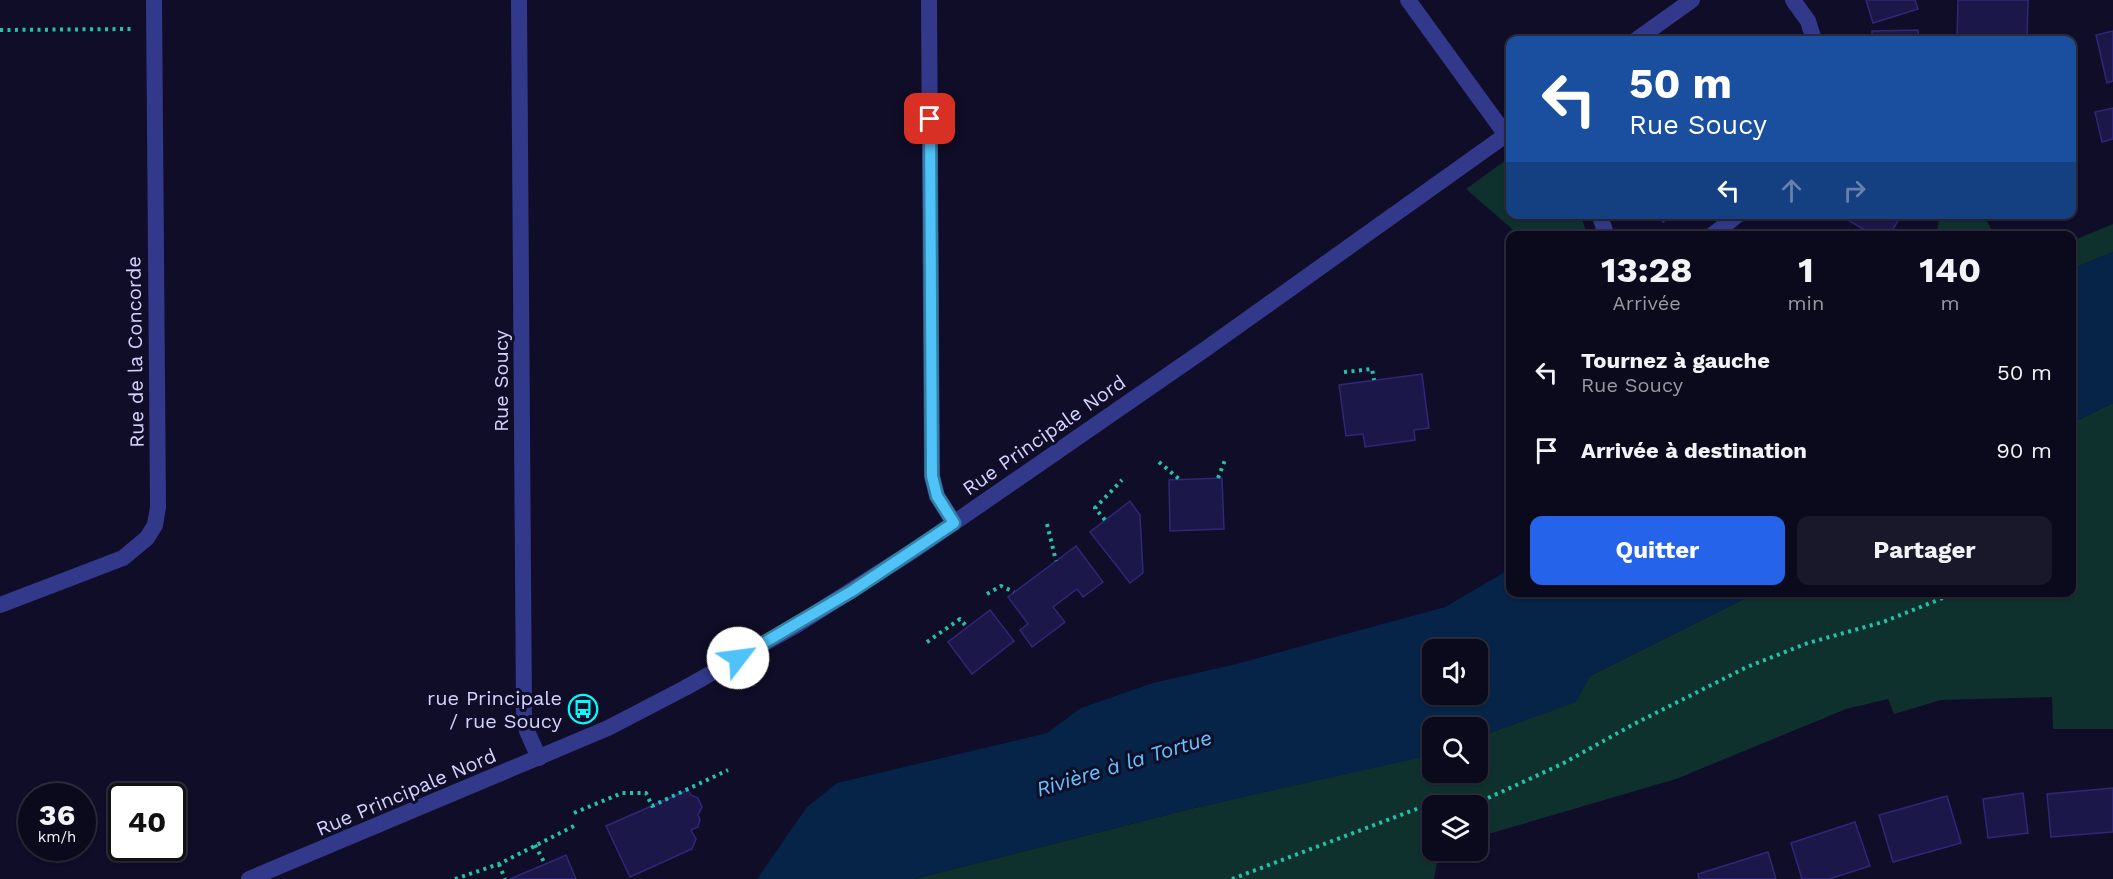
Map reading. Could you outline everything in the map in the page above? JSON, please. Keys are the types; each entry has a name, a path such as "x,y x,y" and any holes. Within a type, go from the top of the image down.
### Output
{"street":[{"name":"Rue de la Concorde","path":"0,605 123,558 147,538 155,525 158,507 154,0"},
{"name":"Rue Soucy","path":"519,0 524,714 527,731 539,759"},
{"path":"929,0 932,476 937,496 954,523"},
{"path":"1408,0 1506,130"},
{"path":"1642,36 1692,0"},
{"path":"1793,0 1808,21 1813,36"},
{"name":"Rue Principale Nord","path":"249,879 539,759 608,728 729,664 852,591 954,523 1220,339 1506,134"},
{"path":"1717,231 1733,219"}],"path":[{"path":"0,30 136,29"},
{"path":"1344,372 1372,369 1374,380"},
{"path":"1218,478 1225,460"},
{"path":"1159,462 1179,479"},
{"path":"1105,520 1095,508 1122,480"},
{"path":"1047,524 1056,561"},
{"path":"987,594 1001,586 1014,592"},
{"path":"1232,879 1427,805 1488,798 1562,764 1666,707 1747,667 1808,643 1883,622 1946,597"},
{"path":"927,642 960,619 967,627"},
{"path":"574,813 622,793 646,793 652,806 728,770"},
{"path":"455,879 499,864 578,824"},
{"path":"535,845 545,864"},
{"path":"499,864 505,879"}],"green space":[{"path":"1506,160 1506,219 1582,219 1586,231 1514,231 1466,189"},
{"path":"1939,219 1986,219 1992,231 1937,231"},
{"path":"2113,224 2113,252 2076,267 2076,239"},
{"path":"2113,403 2113,729 2053,729 2052,697 1941,700 1894,714 1888,699 1846,709 1676,779 1488,834 1488,795 1422,795 1422,861 1437,861 1434,879 914,879 1194,808 1422,756 1422,783 1488,783 1488,733 1575,702 1590,676 1748,597 2076,597 2076,421"}],"water":[{"path":"2113,252 2113,403 2076,421 2076,267"},
{"name":"Rivière à la Tortue","path":"1506,571 1506,597 1748,597 1590,676 1576,702 1488,733 1488,717 1422,717 1422,757 1194,808 914,879 757,879 807,807 837,783 1047,733 1081,708 1153,683 1236,664 1445,607"}],"building":[{"path":"1866,0 1915,0 1918,9 1873,23"},
{"path":"1958,0 2028,0 2027,36 1957,36"},
{"path":"1918,30 1919,36 1872,36 1872,31"},
{"path":"2113,31 2113,81 2107,83 2096,35"},
{"path":"2113,108 2113,139 2102,142 2095,112"},
{"path":"1846,219 1899,219 1892,231 1866,231"},
{"path":"1422,374 1429,428 1414,430 1415,440 1365,447 1363,434 1346,436 1339,385"},
{"path":"1222,478 1224,529 1170,531 1169,480"},
{"path":"1130,501 1140,515 1143,573 1130,583 1090,532"},
{"path":"1076,546 1103,582 1083,597 1077,589 1053,607 1065,622 1032,647 1020,630 1028,624 1008,597"},
{"path":"990,610 1014,641 972,674 948,642"},
{"path":"2113,788 2113,832 2051,837 2047,794"},
{"path":"688,790 691,795 698,798 702,807 698,815 700,819 698,827 691,830 696,839 692,849 630,877 606,826"},
{"path":"2023,793 2028,833 1988,838 1983,799"},
{"path":"1947,796 1961,843 1893,862 1879,815"},
{"path":"1855,822 1870,866 1829,879 1802,879 1791,843"},
{"path":"1768,852 1776,879 1699,879 1698,874"},
{"path":"566,855 576,879 510,879 562,857"}],"place":[{"name":"rue Principale / rue Soucy","path":"583,709"}],"route":[{"path":"738,658 852,591 954,523 937,496 932,476 930,119"}]}
